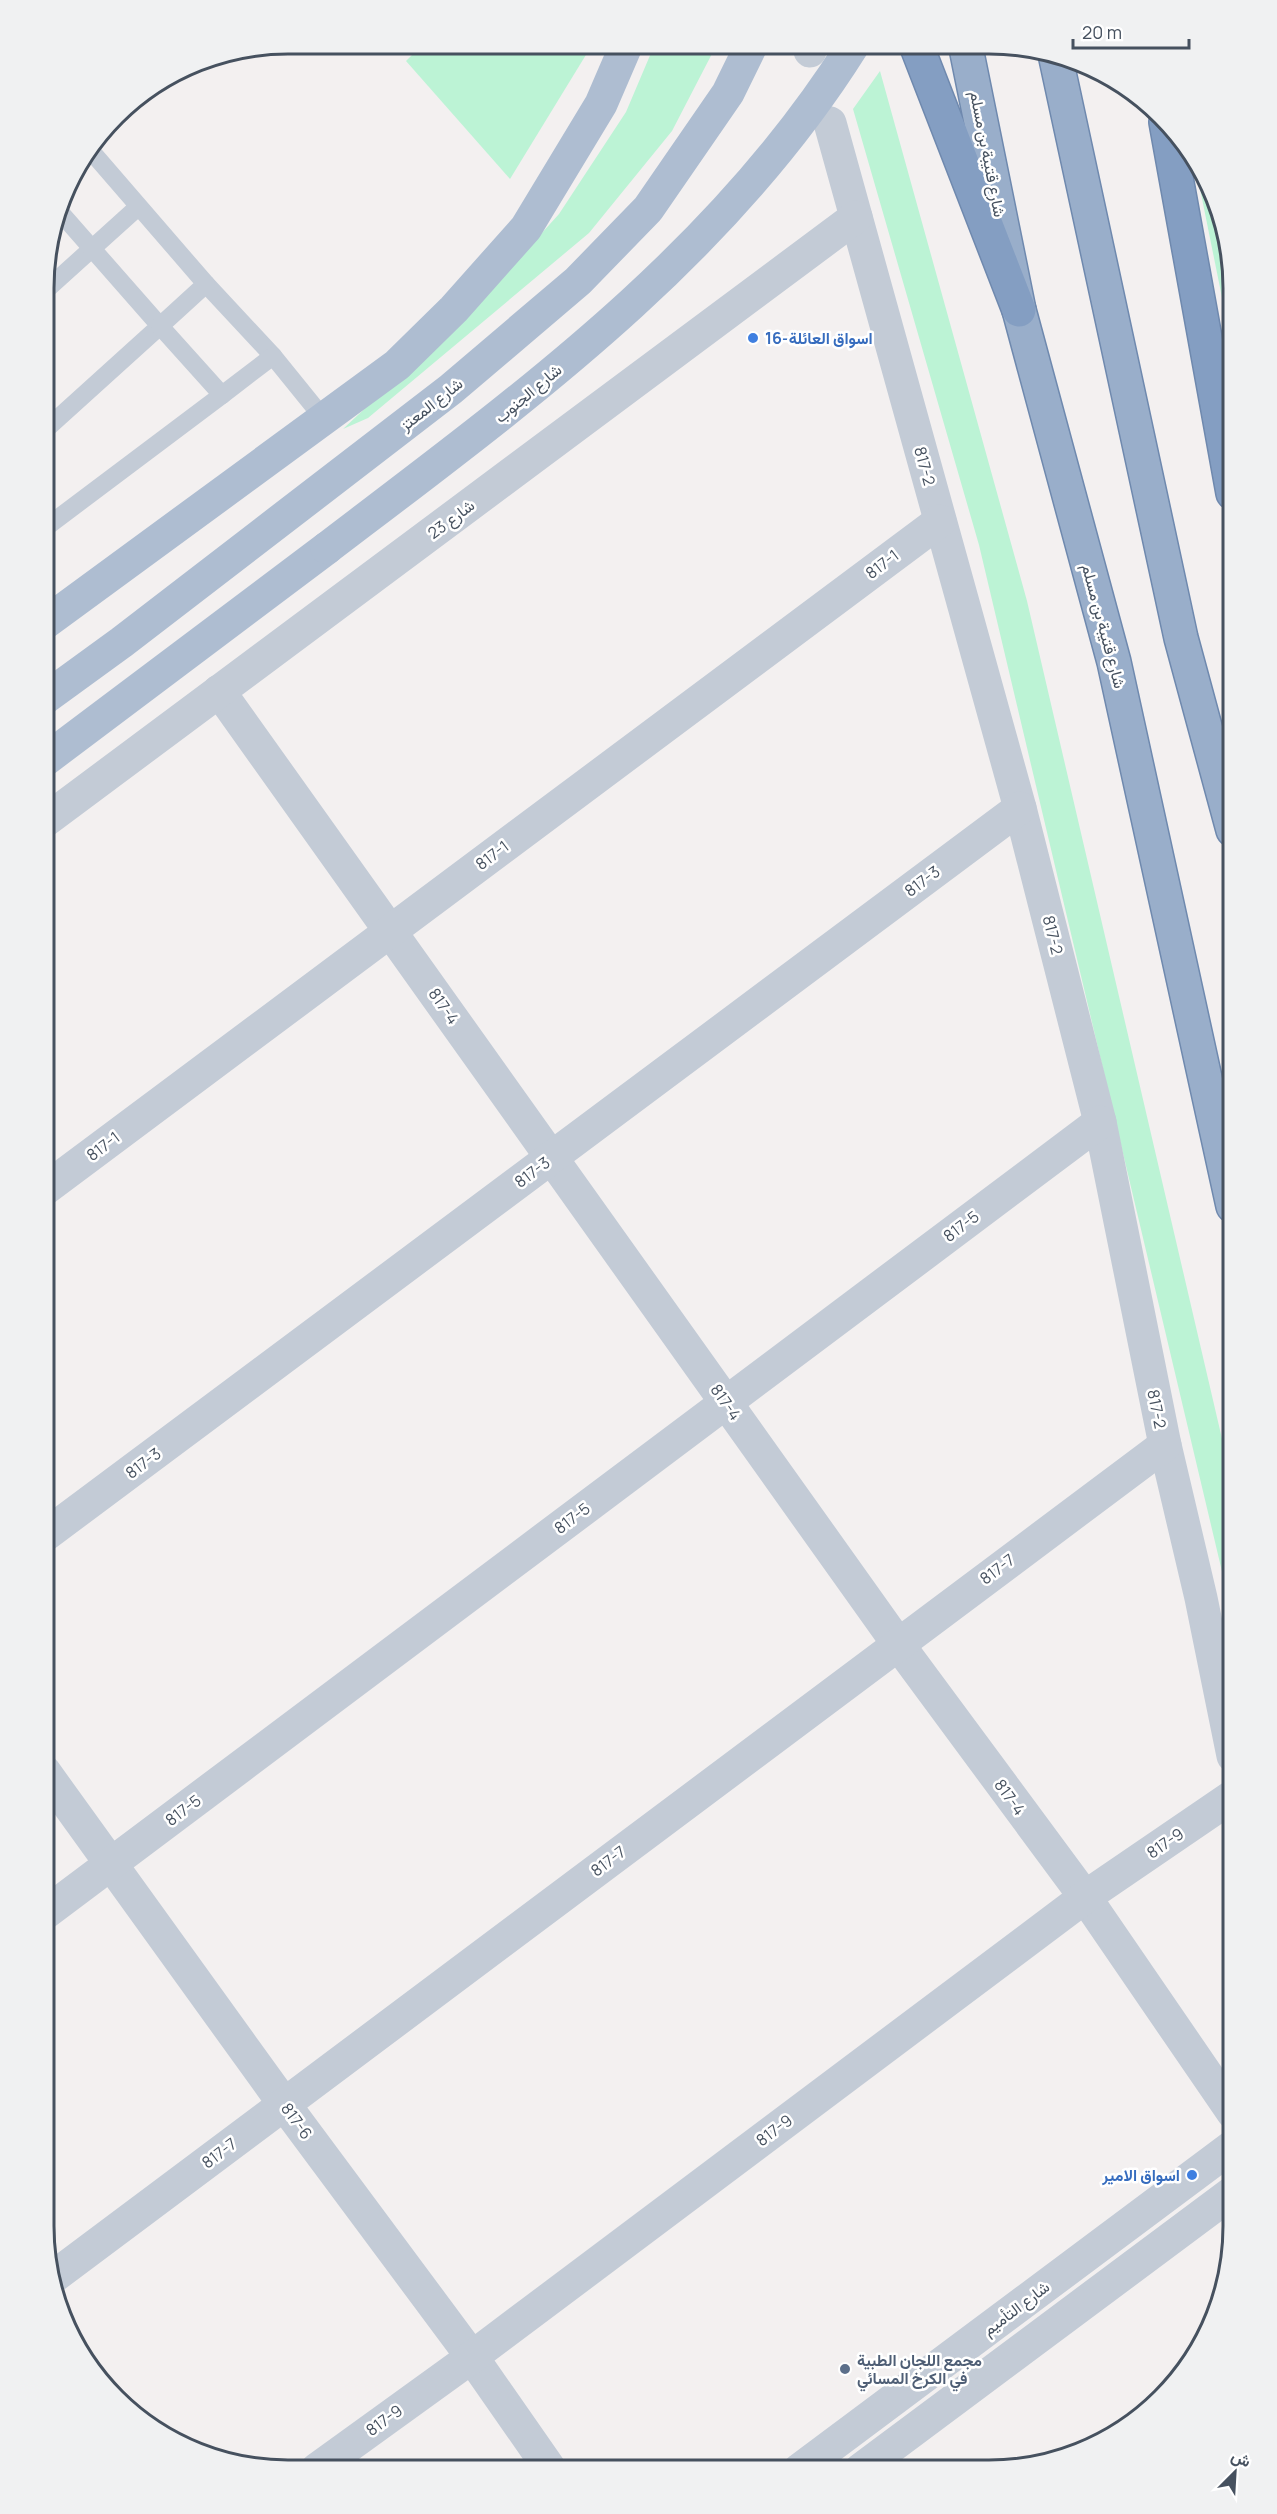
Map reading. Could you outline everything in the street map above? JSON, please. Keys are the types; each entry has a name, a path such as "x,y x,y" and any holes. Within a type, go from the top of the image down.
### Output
{"highway":[{"path":"919,54 1019,310"},
{"name":"شارع قتيبة بن مسلم","path":"967,54 1019,310 1114,662 1223,1160"},
{"path":"1057,64 1181,638 1223,793"},
{"path":"1169,138 1223,438"}],"main road":[{"path":"54,616 398,365 454,309 526,228 601,104 623,54"},
{"name":"شارع المعتز","path":"54,691 122,642 451,389 578,282 648,209 728,93 748,54"},
{"name":"شارع الجنوب","path":"54,753 494,421 620,316 725,214 795,129 847,54"}],"street":[{"name":"817-2","path":"830,123 1020,807 1100,1122 1164,1444 1201,1598 1223,1707"},
{"name":"شارع 23","path":"54,814 856,217"},
{"name":"817-1","path":"54,1182 940,521"},
{"name":"817-4","path":"219,691 897,1644 1085,1898 1223,2098"},
{"name":"817-3","path":"54,1529 1020,807"},
{"name":"817-5","path":"54,1907 1100,1122"},
{"name":"817-7","path":"58,2273 1164,1444"},
{"name":"817-6","path":"54,1786 284,2104 472,2356 544,2460"},
{"name":"817-9","path":"329,2460 1085,1898 1223,1803"},
{"name":"شارع التأميم","path":"812,2460 1223,2153"},
{"path":"873,2460 1223,2199"}],"lane":[{"path":"95,155 206,284 273,356 324,419"},
{"path":"54,282 138,207"},
{"path":"65,217 222,395"},
{"path":"54,422 206,284"},
{"path":"54,521 273,356"}],"green space":[{"path":"413,54 586,54 510,179 406,61"},
{"path":"651,54 712,54 672,131 589,233 368,418 343,429 484,297 559,214 626,112"},
{"path":"880,71 1027,601 1223,1443 1223,1576 979,545 853,109"},
{"path":"1199,184 1211,213 1219,242 1223,302"}],"place":[{"name":"16-اسواق العائلة","path":"753,338"},
{"name":"اسواق الامير","path":"1192,2175"},
{"name":"مجمع اللجان الطبية في الكرخ المسائي","path":"845,2369"}]}
